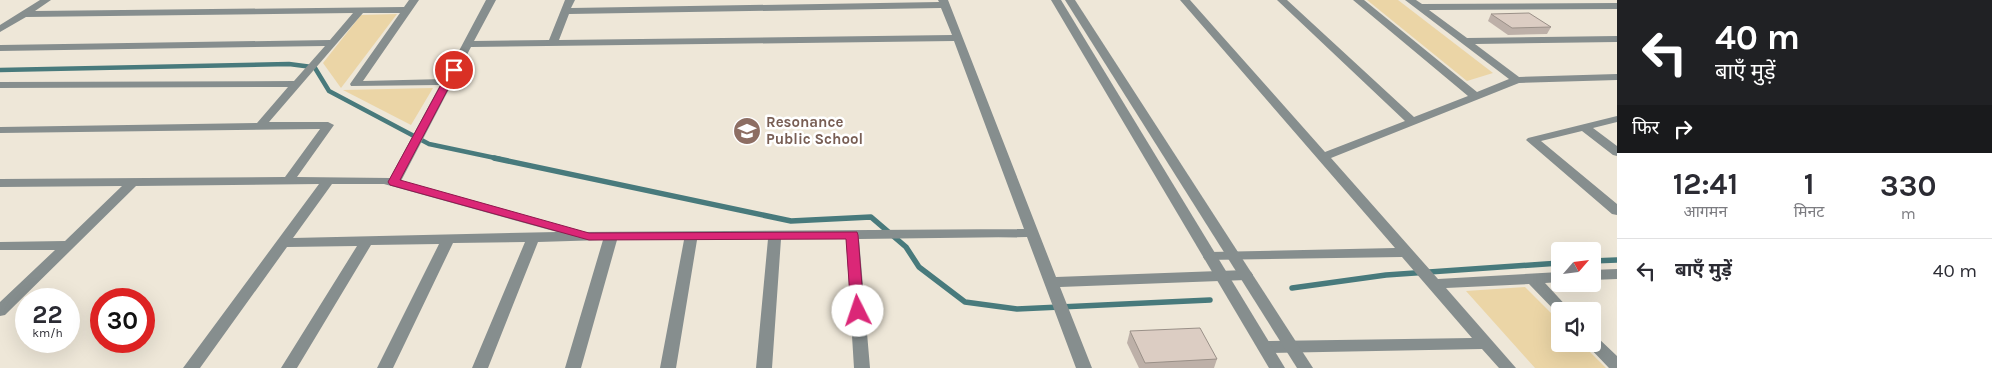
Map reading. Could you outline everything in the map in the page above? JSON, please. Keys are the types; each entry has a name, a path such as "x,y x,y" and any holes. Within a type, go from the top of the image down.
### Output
{"street":[{"path":"0,29 46,0"},
{"path":"414,0 355,84 447,82"},
{"path":"394,182 491,0"},
{"path":"553,43 570,0"},
{"path":"1056,0 1277,368"},
{"path":"1070,0 1305,368"},
{"path":"1185,0 1508,368"},
{"path":"1282,0 1413,122"},
{"path":"1358,0 1476,96"},
{"path":"1410,0 1517,80"},
{"path":"565,11 944,3 1084,368"},
{"path":"1419,7 1617,6"},
{"path":"260,126 361,10"},
{"path":"24,14 407,10"},
{"path":"467,44 958,38"},
{"path":"1464,41 1617,39"},
{"path":"0,48 333,44"},
{"path":"1323,157 1517,80 1617,77"},
{"path":"0,85 297,84"},
{"path":"1617,119 1532,140 1617,211"},
{"path":"0,130 328,125 288,181"},
{"path":"1584,127 1617,152"},
{"path":"191,368 329,180"},
{"path":"0,183 385,180 589,236"},
{"path":"0,311 132,182"},
{"path":"282,243 589,236 1032,233"},
{"path":"764,368 775,235"},
{"path":"852,235 862,368"},
{"path":"573,368 611,236"},
{"path":"668,368 691,236"},
{"path":"480,368 533,238"},
{"path":"385,368 448,240"},
{"path":"289,368 366,242"},
{"path":"0,246 68,246"},
{"path":"1210,256 1406,252"},
{"path":"1601,275 1615,276"},
{"path":"1051,282 1246,276"},
{"path":"1427,276 1551,277"},
{"path":"1532,278 1555,302"},
{"path":"1265,347 1486,343"},
{"path":"1601,350 1617,366"}],"shaded area":[{"path":"1367,0 1398,0 1493,73 1467,81"},
{"path":"397,14 341,88 323,63 361,15"},
{"path":"433,88 411,125 343,90"},
{"path":"1525,287 1551,313 1551,352 1590,352 1606,368 1535,368 1466,291"}],"building":[{"path":"1529,13 1551,27 1512,28 1491,14"},
{"path":"1200,328 1217,359 1145,363 1130,331"}],"waterway":[{"path":"0,70 289,64 312,67 315,68 329,91 429,144 500,159"},
{"path":"494,158 791,221 871,217 906,247 919,267 965,302 1017,309 1210,300"},
{"path":"1601,261 1617,260"},
{"path":"1292,288 1386,275 1551,264"}],"place":[{"name":"Resonance Public School","path":"747,131"}],"route":[{"path":"454,70 394,182 589,236 852,235 858,311"}]}
